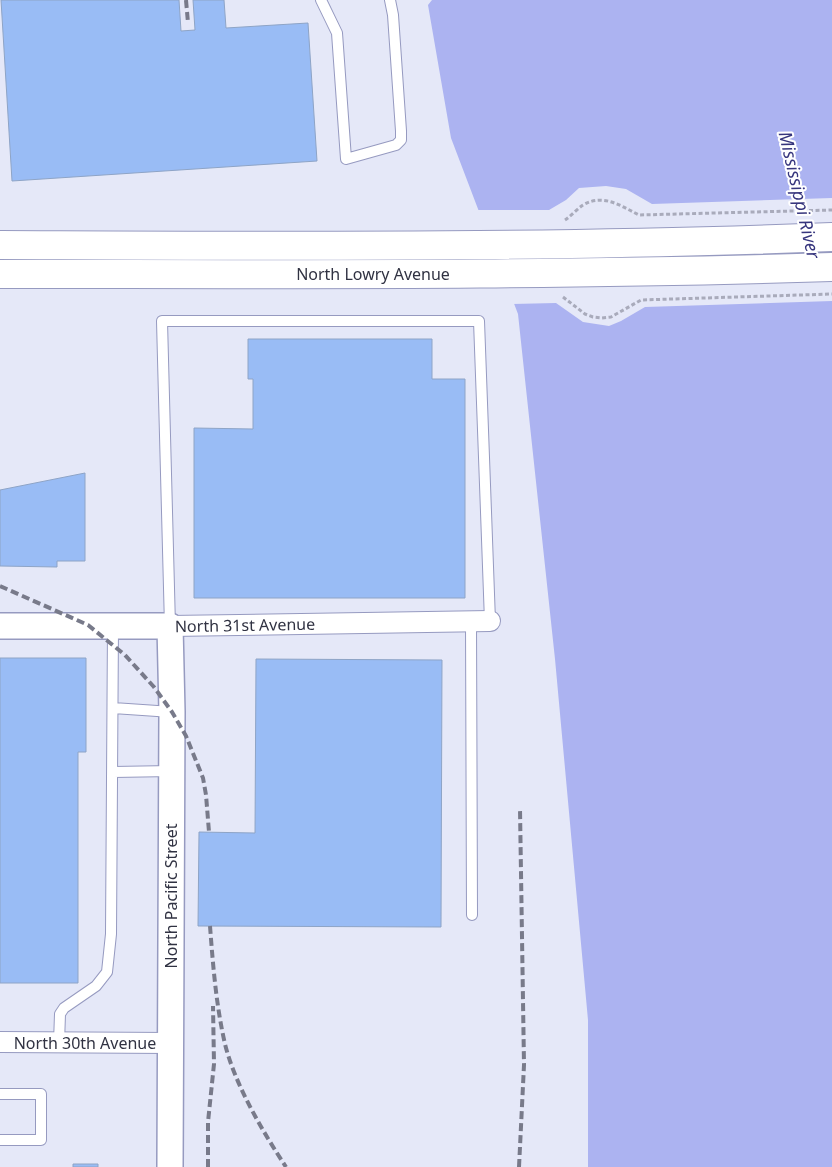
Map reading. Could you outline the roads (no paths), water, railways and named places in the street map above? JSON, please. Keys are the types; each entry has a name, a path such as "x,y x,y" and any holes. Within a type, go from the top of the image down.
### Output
{"main road":[{"name":"North Lowry Avenue","path":"0,245 399,246 736,241 832,237"},
{"name":"North Lowry Avenue","path":"0,274 401,274 746,270 832,267"}],"street":[{"name":"North 31st Avenue","path":"0,626 170,626 480,621"},
{"name":"North Pacific Street","path":"170,626 172,712 170,1167"},
{"name":"North 30th Avenue","path":"0,1042 171,1043"}],"lane":[{"path":"321,0 337,33 346,159 396,145 400,140 402,131 394,24 390,0"},
{"path":"170,626 162,321 479,321 480,621 472,915"},
{"path":"58,1043 60,1014 64,1008 96,986 108,972 111,934 113,626"},
{"path":"113,708 172,712"},
{"path":"113,772 172,771"},
{"path":"0,1094 40,1094 40,1140 0,1140"}],"water":[{"name":"Mississippi River","path":"432,0 832,0 832,1167 588,1167 588,1020 555,659 518,314 451,138 428,5"}],"railway":[{"path":"186,0 188,23"},
{"path":"0,586 88,625 125,655 154,687 186,736 203,778 209,832"},
{"path":"519,1167 524,1065 520,809"},
{"path":"210,926 217,1000 230,1060 251,1108 286,1167"},
{"path":"208,1167 208,1122 214,1064 213,1006"}]}
